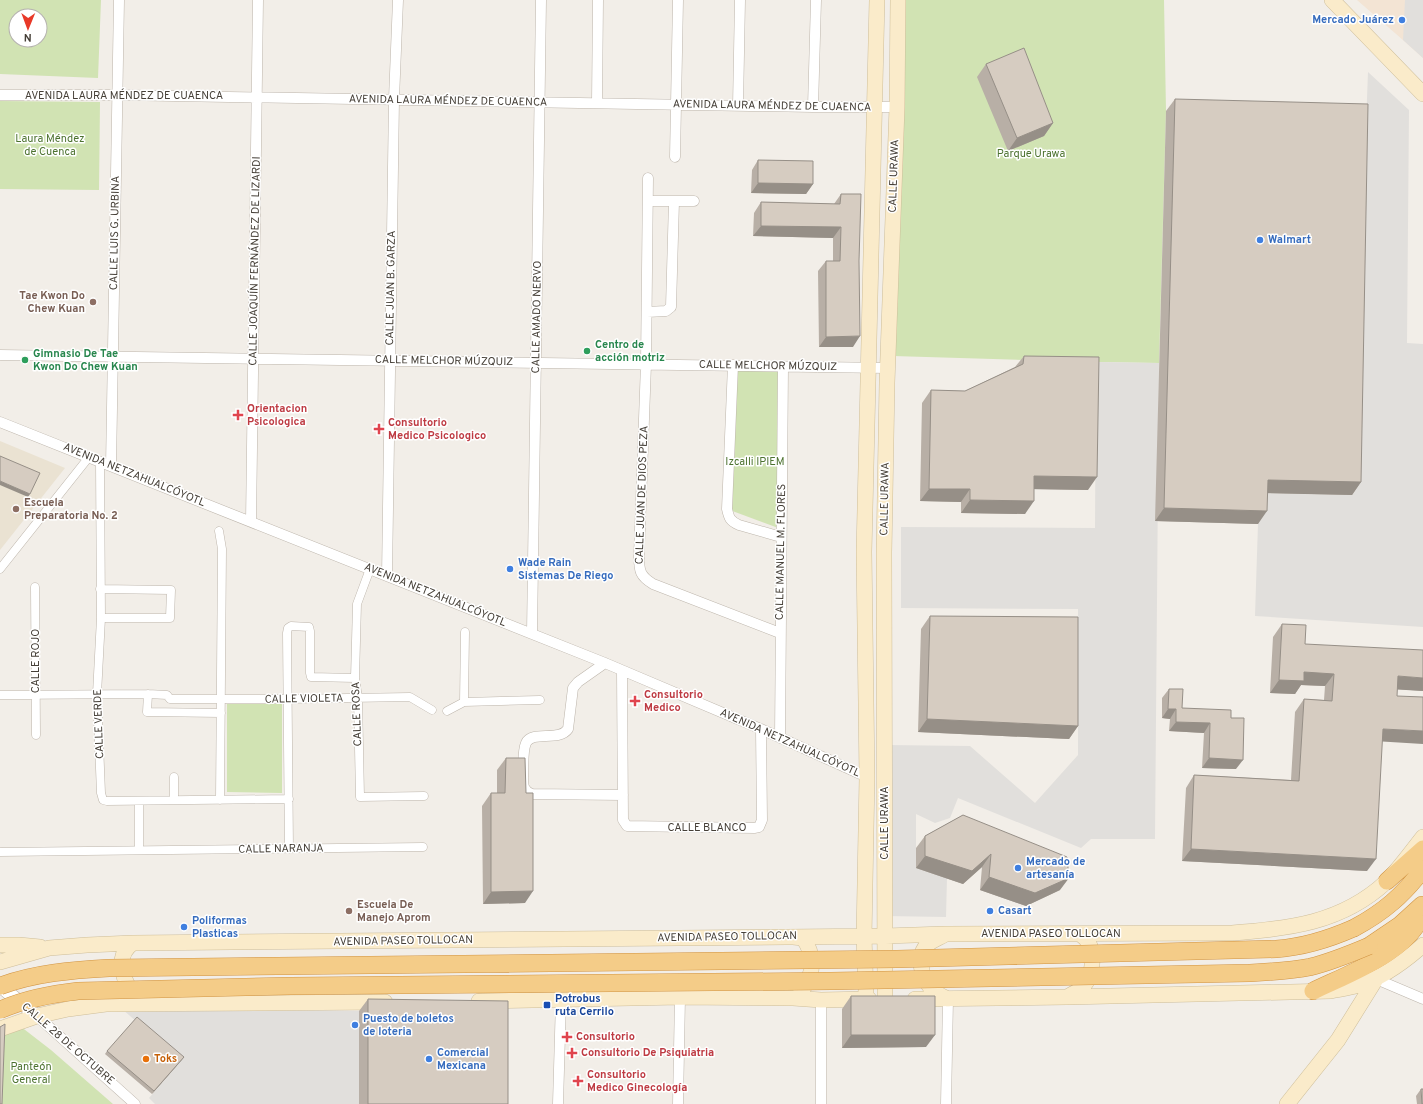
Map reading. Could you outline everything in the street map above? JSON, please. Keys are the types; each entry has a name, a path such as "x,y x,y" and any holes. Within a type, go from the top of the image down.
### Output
{"highway":[{"path":"1387,881 1423,849"},
{"name":"AVENIDA PASEO TOLLOCAN","path":"0,986 18,980 54,972 109,968 897,959 1291,948 1323,941 1354,928 1381,912 1393,903 1412,884 1423,869"},
{"path":"0,1010 16,1003 46,995 78,991 307,986 831,982 1249,973 1279,971 1310,967 1340,958 1369,946 1400,926 1423,904"},
{"path":"1313,991 1395,949 1413,932 1423,912"}],"main road":[{"name":"CALLE URAWA","path":"866,999 864,936 867,777 864,552 877,0"},
{"name":"CALLE URAWA","path":"885,999 886,761 884,566 888,368 897,107 898,0"},
{"path":"1332,0 1423,94"},
{"name":"AVENIDA PASEO TOLLOCAN","path":"0,962 49,948 133,943 885,936 945,934 1232,933 1283,928 1316,921 1347,910 1387,881 1423,837"},
{"path":"945,934 928,944 922,952 921,967 930,987 941,996 948,999"},
{"path":"1067,997 1082,987 1092,972 1093,954 1086,938 1080,934"},
{"path":"792,936 803,938 808,945 812,961 810,978 803,989 793,998"},
{"path":"133,943 124,954 122,962 123,974 128,986 134,993 148,1003"},
{"path":"0,945 49,948"},
{"path":"465,1001 680,997 793,998 821,1000 948,999 1331,991 1358,986 1376,979 1405,961 1423,945"},
{"path":"1287,1104 1338,1040 1376,979"},
{"path":"0,1029 37,1016 68,1009 106,1004 401,1002"}],"street":[{"name":"CALLE LUIS G. URBINA","path":"111,466 119,0"},
{"name":"CALLE JOAQUÍN FERNÁNDEZ DE LIZARDI","path":"251,522 258,0"},
{"name":"CALLE JUAN B. GARZA","path":"387,576 394,100 398,0"},
{"name":"CALLE AMADO NERVO","path":"532,634 542,0"},
{"path":"597,103 598,0"},
{"path":"675,157 678,0"},
{"path":"738,106 740,0"},
{"path":"813,107 816,0"},
{"name":"AVENIDA LAURA MÉNDEZ DE CUAENCA","path":"0,95 118,95 738,106 897,107"},
{"name":"CALLE JUAN DE DIOS PEZA","path":"648,178 646,364 638,556 640,572 645,579 653,584 780,633"},
{"path":"648,201 694,202"},
{"path":"647,312 666,311 671,306 674,201"},
{"name":"CALLE MELCHOR MÚZQUIZ","path":"0,355 888,368"},
{"path":"733,365 727,509 729,518 739,525 781,537"},
{"name":"CALLE MANUEL M. FLORES","path":"780,738 783,366"},
{"name":"AVENIDA NETZAHUALCÓYOTL","path":"0,422 604,663 761,729 867,777"},
{"path":"0,569 89,457"},
{"name":"CALLE VERDE","path":"100,461 100,618 97,694 101,793 103,800 289,799"},
{"path":"219,531 222,549 220,800"},
{"name":"CALLE ROSA","path":"370,569 357,604 355,678 358,698 360,797 424,796"},
{"name":"CALLE ROJO","path":"35,587 36,735"},
{"path":"100,590 171,590 170,618 100,618"},
{"path":"289,849 286,633 288,628 291,626 309,627 311,677 355,678"},
{"path":"464,702 465,632"},
{"path":"604,663 578,682 573,688 569,723 566,733 559,736 535,737 529,739 526,744 524,751 523,783 524,789 527,793 623,795 622,671"},
{"path":"148,694 148,712 221,713"},
{"name":"CALLE VIOLETA","path":"0,696 148,694 167,695 170,699 287,700 410,697 432,710"},
{"path":"447,711 464,702 540,700"},
{"name":"CALLE BLANCO","path":"623,795 623,820 627,826 759,827 762,820 761,729"},
{"path":"174,777 174,800"},
{"path":"139,801 139,850"},
{"name":"CALLE NARANJA","path":"0,852 424,847"},
{"path":"1376,979 1423,999"},
{"name":"CALLE 28 DE OCTUBRE","path":"0,986 37,1016 135,1104"},
{"path":"678,1104 680,997"},
{"path":"946,1104 948,999"},
{"path":"558,1104 561,1000"},
{"path":"821,1000 821,1104"}],"shaded area":[{"name":"Mercado Juárez","path":"1357,0 1423,0 1423,58 1403,40"},
{"path":"1405,0 1423,0 1423,58 1403,40"},
{"path":"1368,72 1409,110 1407,343 1423,344 1423,627 1255,616 1259,493 1352,495"},
{"path":"1096,362 1159,363 1155,839 1091,839 1081,848 958,798 950,818 935,823 916,814 916,868 947,878 946,917 885,916 887,745 970,746 1035,803 1078,755 1078,609 901,608 901,527 1095,528"},
{"name":"Escuela Preparatoria No. 2","path":"0,441 65,468 0,550"},
{"path":"121,1008 359,1011 359,1104 155,1104 149,1098 181,1061"}],"green space":[{"path":"0,0 101,0 98,78 0,74"},
{"name":"Parque Urawa","path":"900,0 1164,0 1166,111 1159,363 893,356"},
{"name":"Laura Méndez de Cuenca","path":"0,101 100,102 99,190 0,189"},
{"name":"Izcalli IPIEM","path":"733,365 783,366 781,529 727,509"},
{"path":"227,704 282,704 282,793 227,792"},
{"name":"Panteón General","path":"20,1026 51,1050 113,1104 0,1104 0,1035"}],"building":[{"path":"1024,48 1053,123 1017,138 986,64"},
{"name":"Walmart","path":"1175,99 1368,104 1361,482 1268,480 1267,511 1164,508"},
{"path":"758,160 813,161 813,184 758,183"},
{"path":"841,194 861,194 859,261 860,336 826,337 826,261 840,261 841,227 761,226 761,202 840,204"},
{"path":"1024,356 1099,357 1097,477 1034,476 1034,501 970,500 970,489 929,489 931,390 965,391 1023,364"},
{"path":"0,456 40,473 30,494 0,481"},
{"path":"930,616 1078,617 1078,726 927,719"},
{"path":"1282,624 1306,625 1305,644 1423,650 1423,678 1398,676 1397,696 1423,697 1423,731 1383,729 1376,859 1191,849 1194,775 1299,781 1304,699 1332,701 1334,674 1304,672 1304,681 1279,680"},
{"path":"1169,689 1183,689 1182,708 1231,710 1231,718 1244,718 1243,760 1209,758 1210,723 1176,722 1176,709 1168,709"},
{"path":"506,758 525,758 526,793 533,793 533,891 491,892 491,793 505,793"},
{"name":"Mercado de artesanía","path":"963,815 1067,857 1069,878 1035,893 989,877 991,854 972,871 925,856 925,836"},
{"path":"851,996 935,996 935,1035 851,1035"},
{"name":"Comercial Mexicana","path":"368,999 508,1001 508,1104 368,1104"},
{"path":"137,1017 184,1057 154,1091 107,1051"},
{"path":"5,1024 2,1104 0,1104 0,1027"},
{"path":"1421,1089 1423,1089 1423,1104 1422,1104"}],"place":[{"name":"Mercado Juárez","path":"1402,20"},
{"name":"Walmart","path":"1260,240"},
{"name":"Tae Kwon Do Chew Kuan","path":"93,302"},
{"name":"Centro de acción motriz","path":"587,351"},
{"name":"Gimnasio De Tae Kwon Do Chew Kuan","path":"25,360"},
{"name":"Orientacion Psicologica","path":"238,415"},
{"name":"Consultorio Medico Psicologico","path":"379,429"},
{"name":"Escuela Preparatoria No. 2","path":"16,509"},
{"name":"Wade Rain Sistemas De Riego","path":"510,569"},
{"name":"Consultorio Medico","path":"635,701"},
{"name":"Mercado de artesanía","path":"1018,868"},
{"name":"Escuela De Manejo Aprom","path":"349,911"},
{"name":"Casart","path":"990,911"},
{"name":"Poliformas Plasticas","path":"184,927"},
{"name":"Potrobus ruta Cerrilo","path":"547,1005"},
{"name":"Puesto de boletos de loteria","path":"355,1025"},
{"name":"Consultorio","path":"567,1037"},
{"name":"Consultorio De Psiquiatria","path":"572,1053"},
{"name":"Toks","path":"146,1059"},
{"name":"Comercial Mexicana","path":"429,1059"},
{"name":"Consultorio Medico Ginecología","path":"578,1081"}]}
